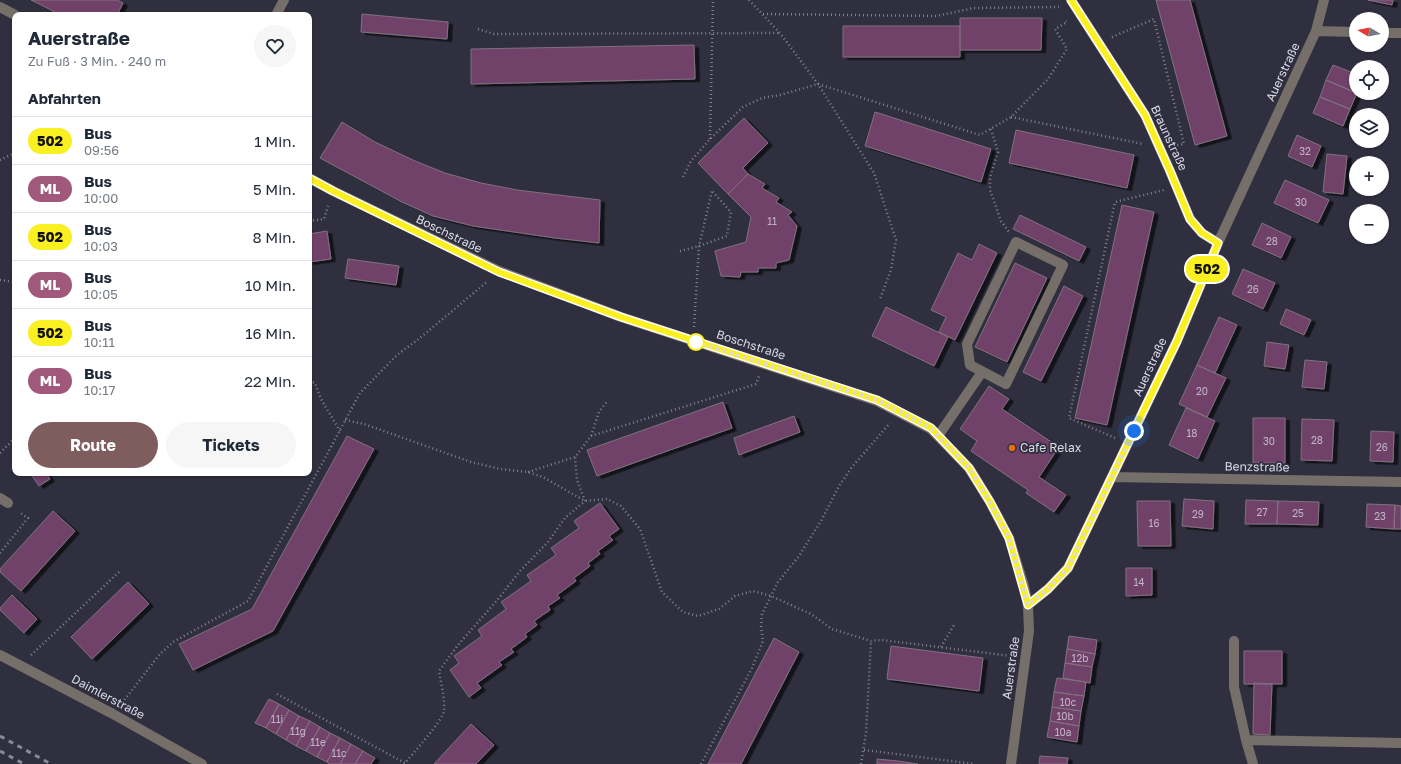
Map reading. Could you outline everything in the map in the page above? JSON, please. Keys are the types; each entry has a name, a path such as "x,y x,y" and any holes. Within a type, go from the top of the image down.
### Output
{"street":[{"path":"278,12 284,0"},
{"name":"Auerstraße","path":"1011,764 1029,631 1028,605 1048,589 1068,568 1177,341 1218,243 1316,31 1324,0"},
{"name":"Braunstraße","path":"1074,3 1145,115 1190,219 1202,233 1218,243"},
{"path":"0,7 12,13"},
{"path":"1316,31 1349,32"},
{"path":"1389,33 1401,33"},
{"name":"Boschstraße","path":"312,180 499,272 621,317 877,400 931,428 969,468 990,502 1009,538 1028,605"},
{"path":"1016,242 1063,265 1006,384 982,372 970,365 967,344 1016,242"},
{"path":"938,436 982,372"},
{"name":"Benzstraße","path":"1112,477 1401,482"},
{"path":"1234,641 1234,687 1253,764"},
{"name":"Daimlerstraße","path":"0,654 113,714 202,764"},
{"path":"1246,740 1401,744"}],"path":[{"path":"710,139 713,0"},
{"path":"749,0 780,33 818,84 874,173 896,240 891,270 880,299"},
{"path":"763,14 936,16 974,8 1058,7 1074,3"},
{"path":"1058,7 1061,12"},
{"path":"683,177 691,161 710,139 743,107 762,98 780,95 818,84 980,136 1011,116 1048,79 1067,49 1054,29 1067,22 1064,17"},
{"path":"1011,116 1160,148 1184,144 1154,19 1099,42"},
{"path":"478,29 494,34 780,33"},
{"path":"991,128 998,152 990,177 990,190 1001,221 1016,242"},
{"path":"0,160 12,154"},
{"path":"1128,444 1069,418 1115,202 1177,187"},
{"path":"312,221 324,219 333,191"},
{"path":"680,251 699,246 727,236 731,212 712,191 699,246 693,341"},
{"path":"113,714 160,654 173,642 248,601 360,393 397,355 425,334 499,272"},
{"path":"0,280 12,282"},
{"path":"590,436 756,384 764,363"},
{"path":"312,382 315,383 322,399 340,430"},
{"path":"528,472 575,457 590,436 599,412 608,400"},
{"path":"701,764 752,668 764,641 761,627 762,614 778,582 799,556 821,521 839,486 852,467 899,412"},
{"path":"345,420 364,424 471,462 500,469 528,472 543,477 585,500 607,499 621,506 640,529 662,592 683,612 698,616 719,609 735,596 753,590 771,596 811,614 832,629 871,641 882,640 1026,658"},
{"path":"0,453 12,441"},
{"path":"575,457 577,480 585,500"},
{"path":"277,694 404,764 426,738 444,713 439,671 458,644 499,598 519,572 548,542 565,518 585,500"},
{"path":"0,553 28,518 4,501"},
{"path":"20,665 119,572"},
{"path":"941,647 954,625"},
{"path":"861,764 864,750 871,641"},
{"path":"864,750 975,764"}],"building":[{"path":"31,0 117,0 123,3 118,12 55,12"},
{"path":"1156,0 1190,0 1227,136 1195,145"},
{"path":"1368,0 1393,0 1392,5"},
{"path":"362,14 448,22 447,39 361,32"},
{"path":"960,18 1042,18 1041,50 960,50"},
{"path":"843,26 960,26 960,57 843,57"},
{"path":"694,45 695,79 471,84 471,49"},
{"path":"1333,65 1349,71 1349,90 1326,80"},
{"path":"1326,80 1349,90 1349,100 1354,100 1349,109 1320,97"},
{"path":"1320,97 1349,109 1343,126 1313,113"},
{"path":"875,112 991,149 981,182 865,146"},
{"path":"744,118 768,143 743,168 748,174 728,194 698,163"},
{"path":"342,122 375,142 445,173 481,183 517,190 600,200 599,243 473,226 433,216 402,202 320,158"},
{"path":"1016,130 1134,155 1127,188 1009,163"},
{"path":"1297,135 1321,146 1312,167 1288,156"},
{"path":"1327,154 1347,156 1343,194 1323,192"},
{"path":"748,174 765,184 762,188 779,198 776,202 792,212 788,215 797,226 789,260 776,263 776,268 758,268 758,272 741,272 740,277 721,276 715,251 746,242 751,217 728,194"},
{"path":"1285,180 1329,200 1318,223 1274,203"},
{"path":"1122,205 1154,212 1107,425 1075,418"},
{"path":"1020,215 1086,247 1079,261 1013,229"},
{"path":"1262,223 1291,237 1281,258 1252,245"},
{"path":"327,231 331,259 312,262 312,234"},
{"path":"979,244 997,253 955,340 939,332 946,317 931,310 958,253 972,260"},
{"path":"348,259 399,266 396,285 345,278"},
{"path":"1015,263 1047,278 1007,362 975,347"},
{"path":"1243,269 1275,283 1263,309 1232,294"},
{"path":"1064,286 1083,296 1041,381 1023,372"},
{"path":"886,307 948,337 934,366 872,336"},
{"path":"1286,309 1311,320 1304,335 1280,324"},
{"path":"1219,317 1237,325 1215,373 1197,365"},
{"path":"1267,342 1289,345 1285,369 1264,366"},
{"path":"1305,360 1327,362 1324,389 1302,387"},
{"path":"1197,365 1226,378 1207,417 1179,404"},
{"path":"989,386 1009,399 1002,409 1059,447 1039,477 1066,495 1054,512 1026,493 1028,490 971,451 977,441 960,429"},
{"path":"723,402 732,428 597,476 587,450"},
{"path":"1186,408 1215,421 1198,459 1169,445"},
{"path":"794,416 800,432 739,455 734,438"},
{"path":"1253,418 1285,418 1285,463 1253,463"},
{"path":"1302,419 1334,420 1332,461 1301,460"},
{"path":"1371,431 1394,432 1393,462 1370,461"},
{"path":"347,436 374,449 273,631 193,670 179,644 252,609"},
{"path":"32,476 48,476 50,479 39,486"},
{"path":"1184,499 1214,501 1213,529 1182,526"},
{"path":"1246,500 1278,501 1277,524 1245,524"},
{"path":"1137,501 1170,501 1171,546 1138,546"},
{"path":"1278,501 1319,502 1318,525 1277,524"},
{"path":"600,503 619,529 609,536 613,540 598,551 600,554 588,563 590,566 574,578 576,581 557,595 560,598 548,606 550,610 534,621 537,625 525,634 527,637 511,649 514,652 499,662 502,665 477,683 481,688 469,697 450,670 459,663 454,656 482,636 478,630 506,609 501,602 531,581 527,575 556,555 551,548 579,528 574,521"},
{"path":"1367,504 1395,505 1394,529 1366,527"},
{"path":"1395,505 1401,506 1401,529 1394,529"},
{"path":"53,511 75,531 21,591 0,572 0,569"},
{"path":"1126,568 1152,568 1152,595 1126,596"},
{"path":"128,582 149,604 92,659 71,637"},
{"path":"12,595 37,619 24,633 0,610 0,608"},
{"path":"1069,636 1097,640 1095,654 1067,649"},
{"path":"774,638 799,652 741,764 708,764"},
{"path":"891,646 983,658 979,691 887,679"},
{"path":"1067,649 1095,654 1092,667 1065,663"},
{"path":"1244,651 1282,651 1282,684 1244,684"},
{"path":"1065,663 1092,667 1090,683 1063,678"},
{"path":"1057,678 1086,682 1084,696 1054,692"},
{"path":"1254,683 1272,684 1270,735 1253,734"},
{"path":"1054,692 1084,696 1081,711 1052,707"},
{"path":"269,699 279,704 266,728 255,723"},
{"path":"279,704 289,710 276,734 266,728"},
{"path":"1052,707 1081,711 1079,726 1050,721"},
{"path":"289,710 299,716 286,740 276,734"},
{"path":"299,716 310,721 296,746 286,740"},
{"path":"310,721 320,727 306,751 296,746"},
{"path":"1050,721 1079,726 1077,742 1047,737"},
{"path":"471,724 494,745 476,764 434,764"},
{"path":"320,727 330,733 317,757 306,751"},
{"path":"330,733 340,738 327,762 317,757"},
{"path":"340,738 351,744 340,764 329,764 327,762"},
{"path":"351,744 363,751 355,764 340,764"},
{"path":"363,751 375,758 371,764 355,764"},
{"path":"1040,756 1068,758 1067,764 1039,764"},
{"path":"877,759 898,761 918,764 877,764"}],"railway":[{"path":"0,736 51,764"},
{"path":"0,751 24,764"}],"bus line":[{"name":"502","path":"312,180 499,272 621,317 877,400 931,428 969,468 990,502 1009,538 1024,586 1028,605 1048,589 1068,568 1177,341 1218,243 1202,233 1190,219 1158,142 1145,115 1071,0"}],"place":[{"name":"Cafe Relax","path":"1012,448"}],"route":[{"path":"696,342 693,341 877,400 931,428 969,468 990,502 1009,538 1024,586 1028,605 1048,589 1068,568 1134,431"}]}
